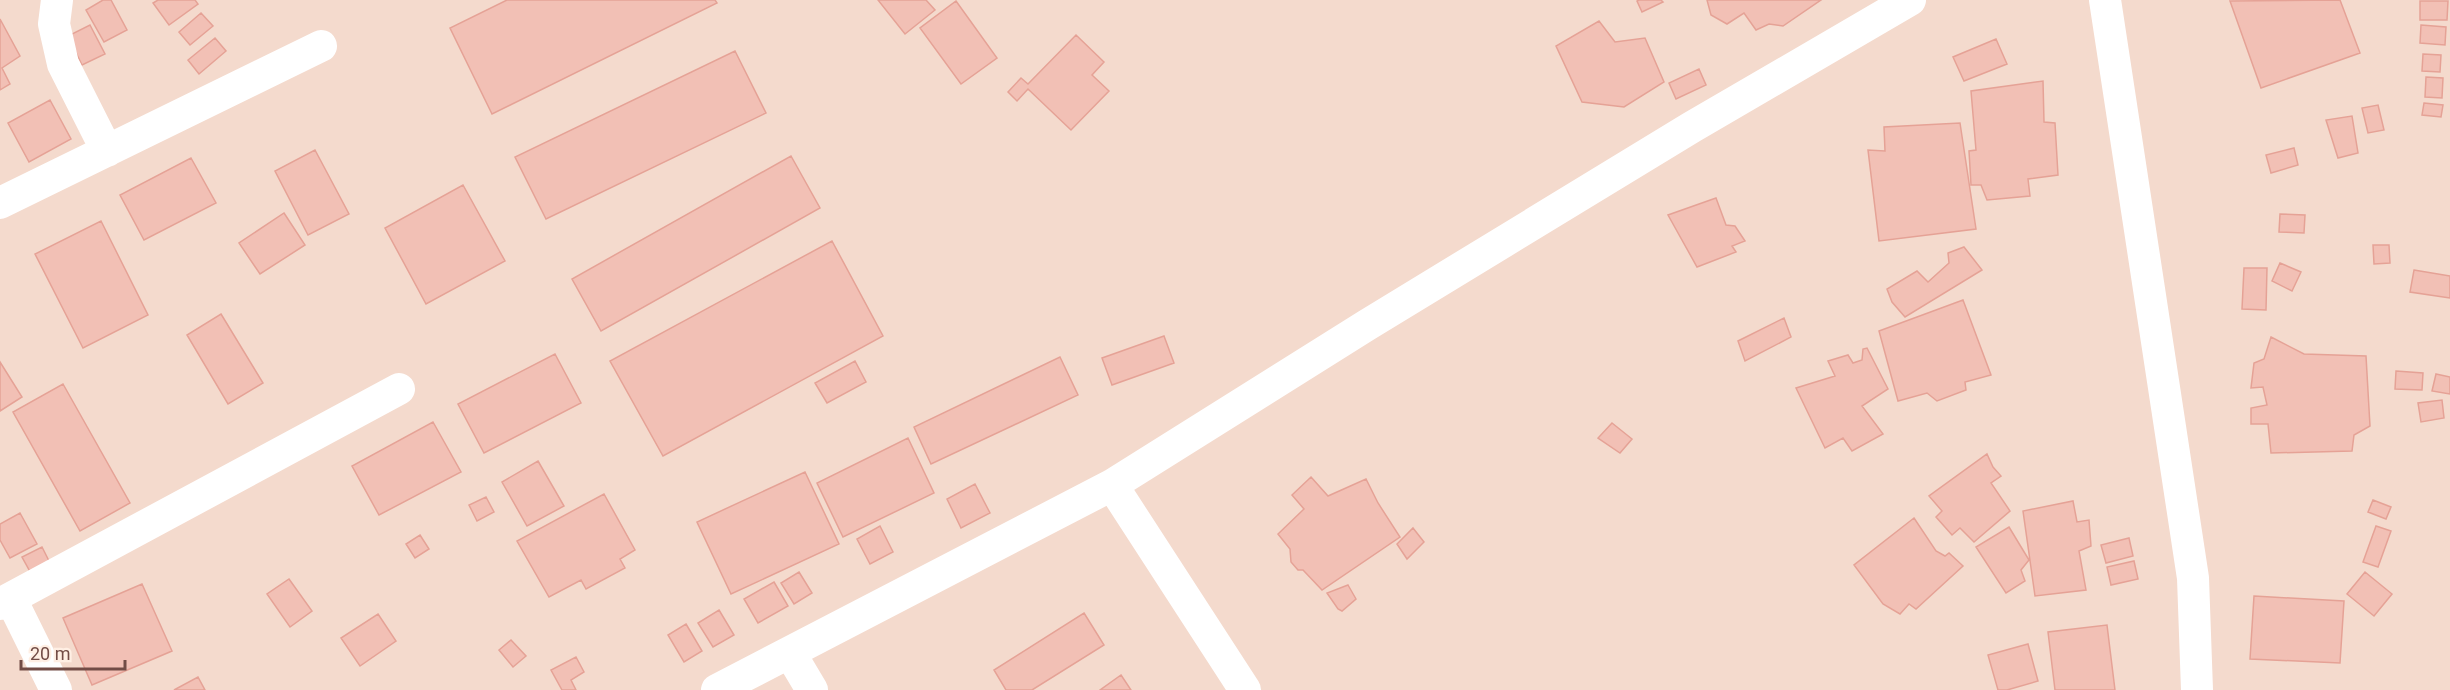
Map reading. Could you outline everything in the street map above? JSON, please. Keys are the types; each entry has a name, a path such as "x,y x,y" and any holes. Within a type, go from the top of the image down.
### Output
{"street":[{"path":"57,0 54,24 63,64 107,151"},
{"path":"717,690 1112,485 1672,139 1910,0"},
{"path":"2105,0 2193,578 2197,690"},
{"path":"0,203 321,46"},
{"path":"56,690 5,601 399,388"},
{"path":"1112,485 1245,690"},
{"path":"790,653 812,690"}],"shaded area":[{"path":"0,0 2450,0 2450,690 0,690"}],"building":[{"path":"103,0 111,0 127,30 104,42 86,10"},
{"path":"158,0 195,0 198,4 169,25 153,3"},
{"path":"507,0 715,0 717,3 492,114 450,28"},
{"path":"878,0 926,0 935,10 905,34"},
{"path":"1661,0 1663,2 1642,12 1637,1"},
{"path":"1707,0 1821,0 1783,26 1769,24 1756,30 1744,13 1727,24 1711,15"},
{"path":"2340,0 2360,53 2261,88 2230,1"},
{"path":"956,1 997,58 961,84 920,28"},
{"path":"2420,1 2448,1 2447,20 2420,20"},
{"path":"201,13 213,26 190,45 179,32"},
{"path":"0,19 20,56 2,68 10,84 0,90"},
{"path":"1599,21 1615,42 1645,38 1664,82 1624,107 1582,102 1556,46"},
{"path":"90,25 105,54 82,65 68,36"},
{"path":"2421,25 2446,27 2445,45 2420,43"},
{"path":"1076,35 1104,62 1092,75 1109,91 1071,130 1028,89 1017,101 1008,92 1021,78 1028,84"},
{"path":"215,38 226,51 199,74 188,60"},
{"path":"1996,39 2007,64 1964,81 1953,57"},
{"path":"735,51 766,113 546,219 515,157"},
{"path":"2423,54 2441,55 2440,72 2422,71"},
{"path":"1699,69 1706,85 1676,99 1669,83"},
{"path":"2426,77 2443,78 2442,98 2425,97"},
{"path":"2043,81 2044,122 2055,123 2058,175 2028,179 2030,196 1987,200 1981,185 1971,185 1969,151 1976,150 1971,91"},
{"path":"50,100 71,139 29,162 8,123"},
{"path":"2424,103 2443,105 2441,117 2422,115"},
{"path":"2378,105 2384,130 2368,133 2362,108"},
{"path":"2352,116 2358,153 2338,158 2326,120"},
{"path":"1960,123 1976,229 1879,241 1868,150 1885,151 1884,127"},
{"path":"2294,148 2298,165 2271,173 2266,155"},
{"path":"315,150 349,214 308,235 275,171"},
{"path":"791,156 820,208 601,331 572,279"},
{"path":"191,158 216,203 144,240 120,195"},
{"path":"463,185 505,261 426,304 385,228"},
{"path":"1716,198 1726,225 1735,226 1745,241 1732,246 1736,252 1697,267 1668,215"},
{"path":"284,213 305,245 260,274 239,243"},
{"path":"2280,214 2305,215 2304,233 2279,232"},
{"path":"101,221 148,315 83,348 35,254"},
{"path":"832,241 883,336 663,456 610,361"},
{"path":"2373,245 2389,245 2390,263 2374,264"},
{"path":"1964,247 1982,270 1905,317 1892,302 1887,289 1917,271 1928,282 1949,263 1948,253"},
{"path":"2280,263 2301,272 2292,291 2272,281"},
{"path":"2244,268 2267,268 2266,310 2242,309"},
{"path":"2414,270 2450,276 2450,298 2410,292"},
{"path":"1963,300 1991,375 1965,382 1966,390 1937,401 1927,393 1898,401 1879,331"},
{"path":"221,314 263,383 228,404 187,335"},
{"path":"1784,318 1791,337 1745,361 1738,341"},
{"path":"1164,336 1174,363 1112,385 1102,358"},
{"path":"2271,337 2304,354 2366,356 2370,426 2354,435 2352,451 2271,453 2268,424 2251,424 2251,408 2267,405 2263,387 2251,388 2254,363 2264,359"},
{"path":"1867,348 1888,389 1862,406 1883,434 1852,451 1843,438 1825,448 1796,388 1835,376 1828,361 1848,355 1853,363 1862,360 1863,349"},
{"path":"555,354 581,403 484,453 458,404"},
{"path":"1060,357 1078,395 931,464 914,427"},
{"path":"855,361 866,382 827,403 815,383"},
{"path":"0,362 22,397 0,411"},
{"path":"2396,371 2423,373 2422,390 2395,389"},
{"path":"2436,374 2450,377 2450,394 2432,391"},
{"path":"63,384 130,503 80,531 13,412"},
{"path":"2442,400 2444,418 2421,422 2418,403"},
{"path":"433,422 461,472 379,515 352,466"},
{"path":"1612,423 1632,439 1620,453 1598,438"},
{"path":"908,438 934,493 843,537 817,483"},
{"path":"1987,454 1993,467 2001,476 1991,483 2010,511 1974,542 1960,528 1952,535 1936,517 1942,511 1929,496"},
{"path":"538,461 564,506 527,526 502,482"},
{"path":"805,472 839,544 731,594 697,522"},
{"path":"1311,477 1328,496 1366,479 1400,537 1322,590 1303,570 1298,570 1291,562 1290,549 1278,534 1304,509 1292,495"},
{"path":"975,484 990,513 961,528 947,499"},
{"path":"604,494 635,550 620,559 625,568 586,589 581,580 549,597 517,541"},
{"path":"486,497 494,512 477,521 469,505"},
{"path":"2373,500 2391,507 2386,519 2368,512"},
{"path":"2073,501 2077,522 2089,520 2091,546 2079,551 2086,590 2035,596 2023,511"},
{"path":"20,513 37,544 10,558 0,540 0,524"},
{"path":"1914,518 1936,551 1945,556 1949,553 1963,566 1916,609 1909,604 1900,614 1883,604 1854,565"},
{"path":"880,526 893,552 870,564 857,539"},
{"path":"2376,526 2391,531 2378,567 2363,562"},
{"path":"2009,527 2029,560 2021,570 2025,581 2006,593 1976,547"},
{"path":"1413,528 1424,542 1407,559 1397,544"},
{"path":"420,535 429,549 415,558 406,544"},
{"path":"2129,538 2133,556 2106,563 2101,545"},
{"path":"42,547 52,567 33,577 22,557"},
{"path":"2134,561 2138,579 2111,585 2107,567"},
{"path":"799,572 812,593 794,604 781,583"},
{"path":"2365,572 2392,594 2374,616 2347,594"},
{"path":"289,579 312,611 290,627 267,594"},
{"path":"774,582 788,606 758,623 744,599"},
{"path":"142,584 172,651 92,685 63,618"},
{"path":"1348,585 1356,599 1342,611 1327,593"},
{"path":"2254,596 2344,601 2340,663 2250,659"},
{"path":"719,610 734,635 713,647 698,623"},
{"path":"1084,613 1104,645 1032,690 1006,690 994,670"},
{"path":"378,614 396,641 360,666 341,638"},
{"path":"686,624 702,651 684,662 668,635"},
{"path":"2107,625 2115,690 2055,690 2048,632"},
{"path":"511,640 526,656 513,667 499,650"},
{"path":"2028,644 2038,681 2007,690 1998,690 1988,655"},
{"path":"576,657 584,672 571,680 576,690 562,690 551,670"},
{"path":"1121,675 1131,690 1100,690"},
{"path":"198,677 205,690 174,690"}]}
